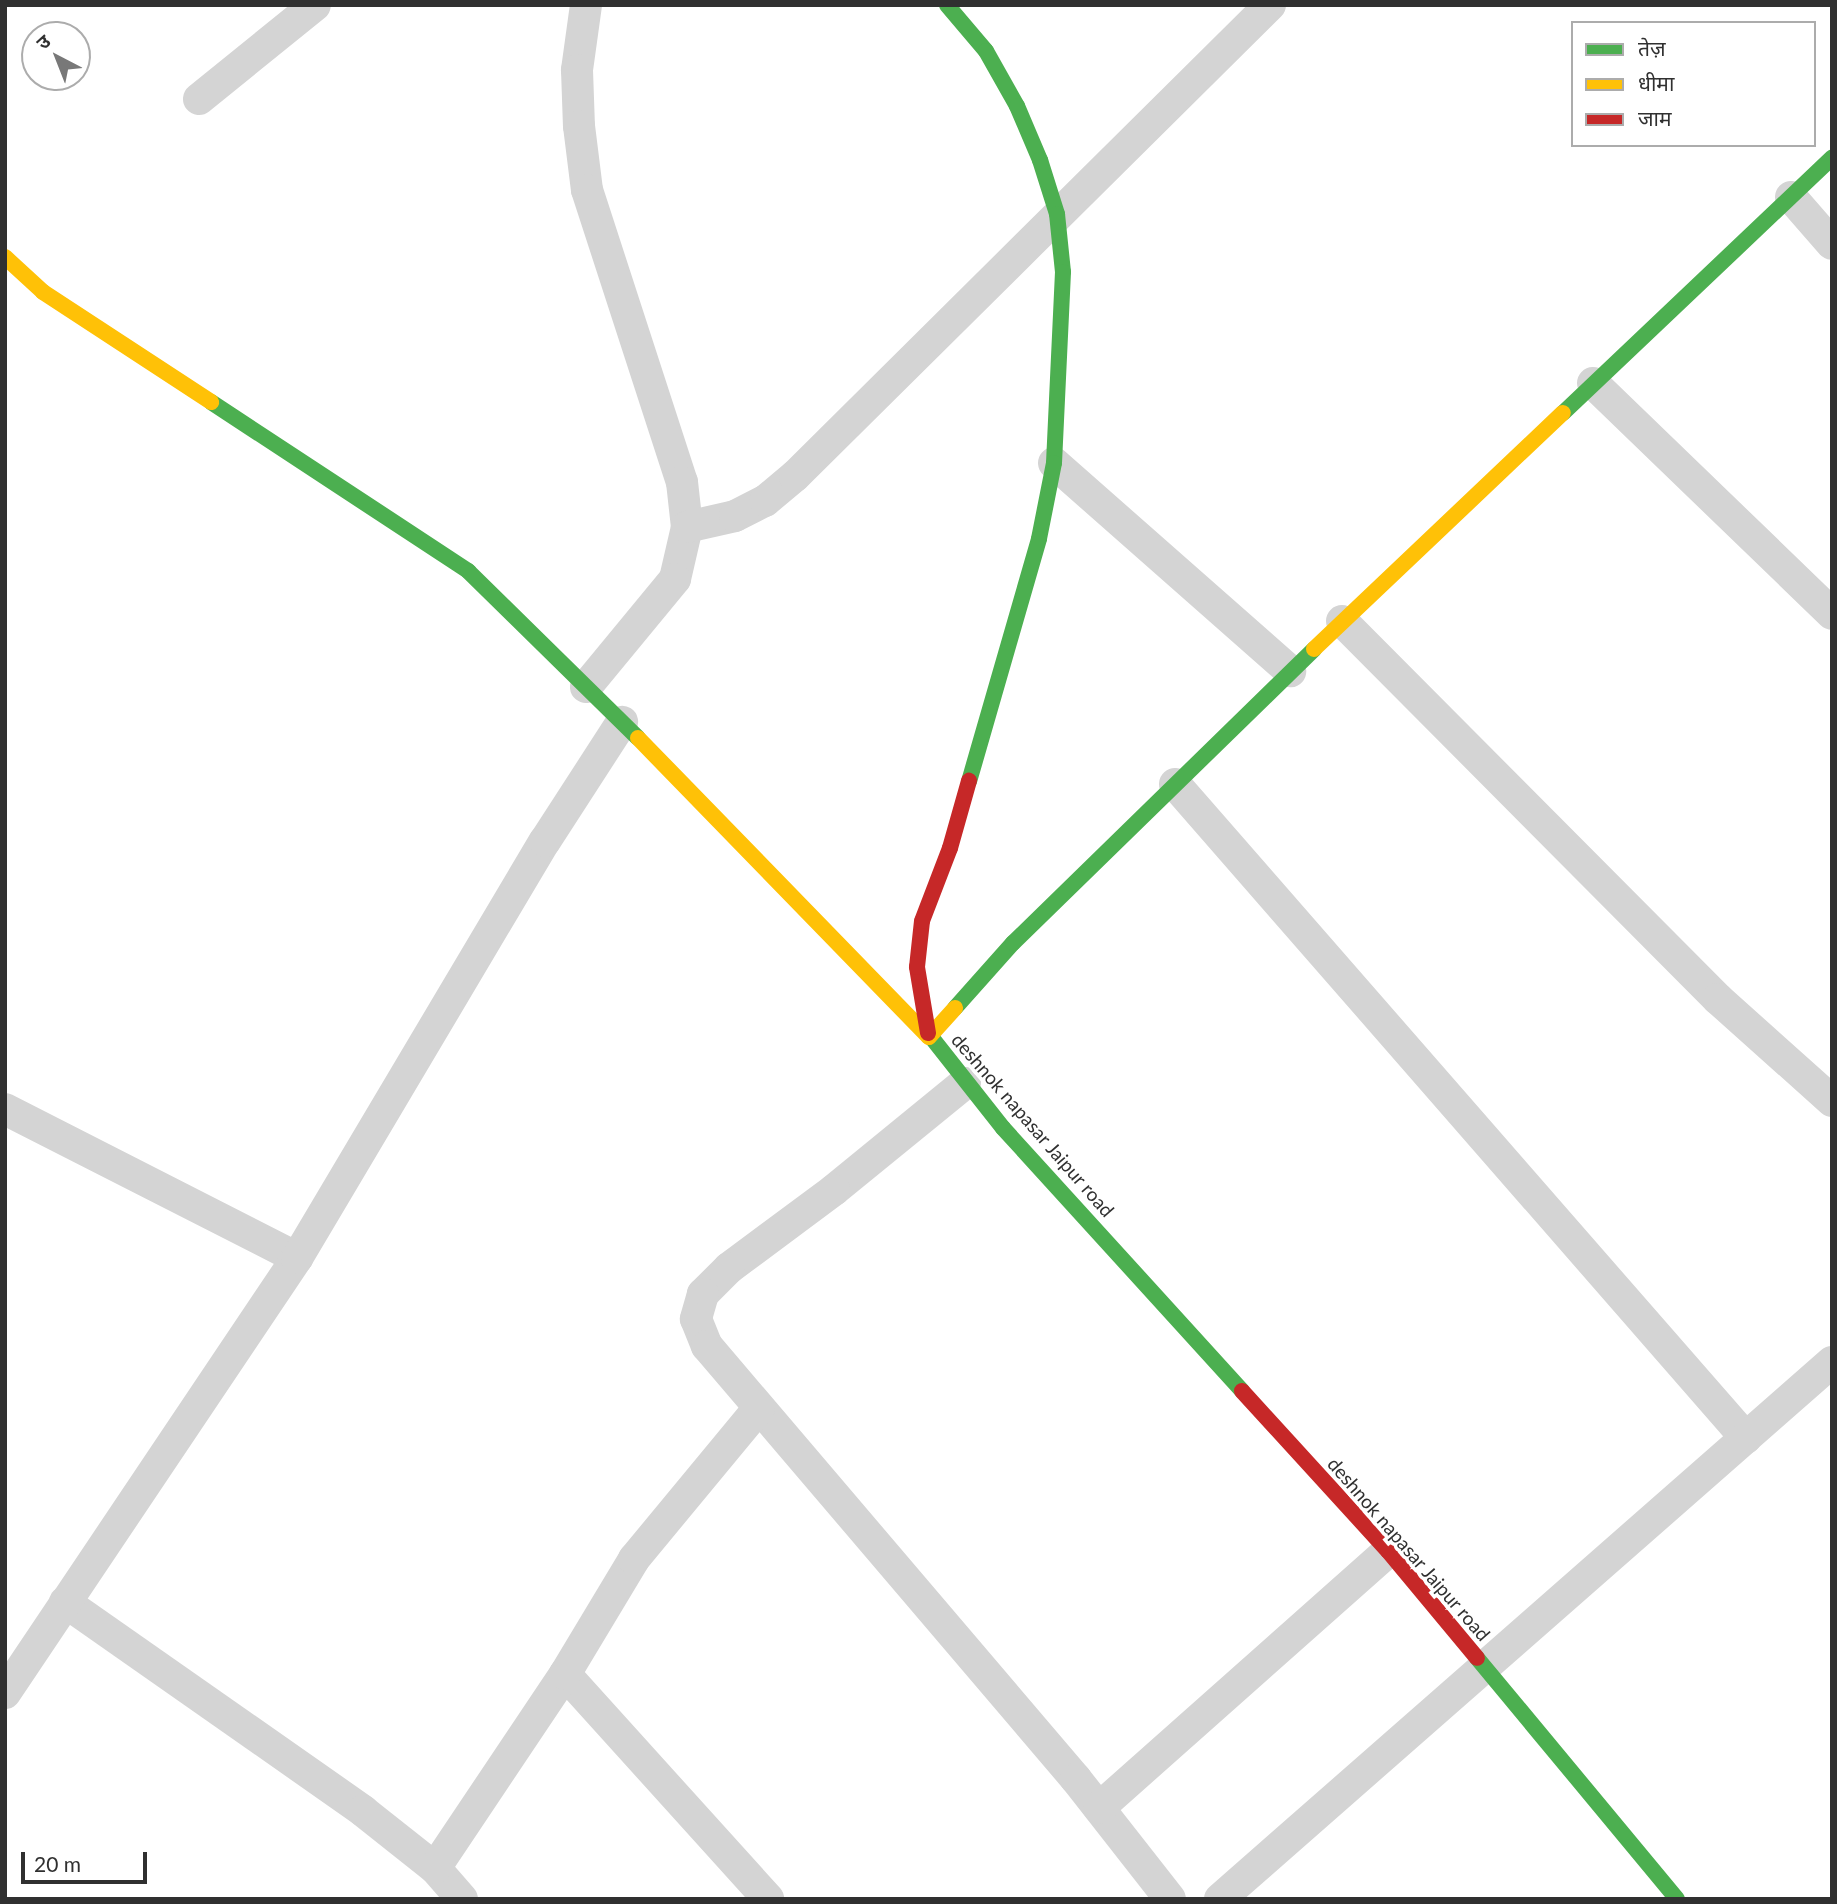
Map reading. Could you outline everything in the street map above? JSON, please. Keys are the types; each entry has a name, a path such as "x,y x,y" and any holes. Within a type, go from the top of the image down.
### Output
{"street":[{"path":"199,99 315,5"},
{"path":"586,5 577,70 579,126 587,190 682,482 687,527 675,579 586,687"},
{"name":"deshnok napasar Jaipur road","path":"947,5 986,51 1017,106 1040,160 1057,214 1063,272 1054,463 1028,580 950,848 922,921 917,967 929,1037 1003,1128 1388,1551 1484,1670 1677,1899"},
{"path":"687,527 735,516 765,501 795,476 1270,5"},
{"path":"5,257 43,292 468,571 622,722 929,1037 1013,943 1290,671 1832,158"},
{"path":"1791,197 1832,244"},
{"path":"1593,383 1832,614"},
{"path":"1054,463 1290,671"},
{"path":"1342,621 1718,999 1832,1101"},
{"path":"5,1693 297,1258 545,841 622,722"},
{"path":"1175,784 1746,1438"},
{"path":"965,1083 834,1190 729,1268 703,1294 696,1320 707,1346 1099,1808 1170,1899"},
{"path":"5,1108 297,1258"},
{"path":"1220,1899 1832,1362"},
{"path":"435,1868 565,1674 634,1559 759,1408"},
{"path":"1099,1808 1388,1551"},
{"path":"65,1602 363,1811 435,1868 463,1899"},
{"path":"565,1674 768,1899"}],"traffic: fast":[{"path":"947,5 986,51 1017,106 1040,160 1057,214 1063,272 1054,463 1039,539 969,781"},
{"path":"1563,413 1832,158"},
{"path":"211,402 468,571 638,738"},
{"path":"955,1008 1013,943 1314,649"},
{"path":"928,1033 1003,1128 1242,1391"},
{"path":"1477,1658 1677,1899"}],"traffic: slow":[{"path":"5,257 43,292 211,402"},
{"path":"1314,649 1563,413"},
{"path":"638,738 929,1037 955,1008"}],"traffic: jam":[{"path":"928,1033 917,967 922,921 950,848 969,781"},
{"path":"1242,1391 1388,1551 1477,1658"}]}
